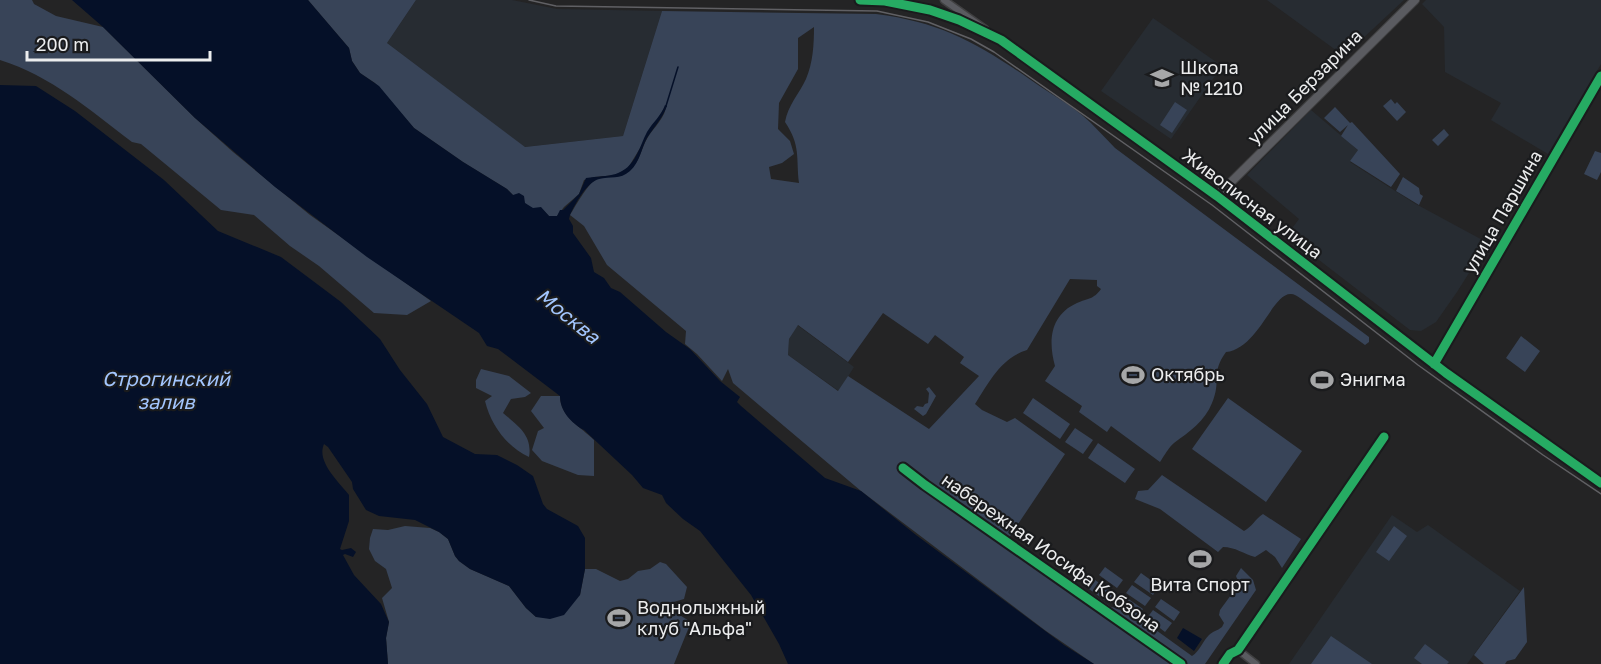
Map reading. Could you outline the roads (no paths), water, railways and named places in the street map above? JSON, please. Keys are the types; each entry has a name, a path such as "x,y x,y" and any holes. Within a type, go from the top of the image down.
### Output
{"street":[{"name":"Живописная улица","path":"860,0 887,1 944,14 1000,40 1216,195 1434,364 1601,483"},
{"path":"944,0 1000,40"},
{"name":"улица Берзарина","path":"1216,195 1415,0"},
{"name":"улица Паршина","path":"1434,364 1601,76"},
{"path":"1223,664 1230,654 1238,650 1384,437"},
{"name":"набережная Иосифа Кобзона","path":"903,468 1181,664"},
{"path":"1238,650 1256,664"}],"water":[{"name":"Москва","path":"72,0 308,0 349,48 352,61 360,73 379,86 414,128 513,195 519,193 524,196 525,203 533,208 541,207 549,216 557,216 560,210 563,210 579,194 586,178 616,174 627,167 637,154 647,132 665,105 667,106 630,171 622,176 599,179 590,184 570,215 573,233 591,258 594,272 604,278 611,288 620,292 666,332 690,349 720,381 740,397 737,402 741,406 825,478 861,491 916,535 1064,645 1094,664 788,664 751,595 700,531 666,503 662,495 643,488 632,475 575,424 564,412 560,396 498,349 487,346 479,333 367,257 275,187 195,118 103,27"},
{"name":"Строгинский залив","path":"0,85 36,86 75,111 164,180 218,231 281,257 341,302 380,339 400,370 427,404 443,437 475,454 497,455 533,476 547,509 578,526 585,538 585,569 580,595 564,615 550,619 536,617 509,586 470,569 459,561 448,539 439,532 415,520 379,516 366,510 353,489 352,482 324,444 322,451 326,465 349,495 349,521 340,549 351,548 356,552 353,557 343,555 354,575 381,604 389,622 386,638 388,664 0,664"},
{"path":"1183,628 1202,639 1194,651 1177,638"}],"waterway":[{"path":"666,106 678,67"}],"tram line":[{"path":"529,0 556,6 877,11 928,22 971,39 994,52 1212,205 1418,365 1601,494"}],"place":[{"name":"Школа № 1210","path":"1162,78"},
{"name":"Октябрь","path":"1133,375"},
{"name":"Энигма","path":"1322,380"},
{"name":"Вита Спорт","path":"1200,559"},
{"name":"Воднолыжный клуб \"Альфа\"","path":"619,618"}]}
